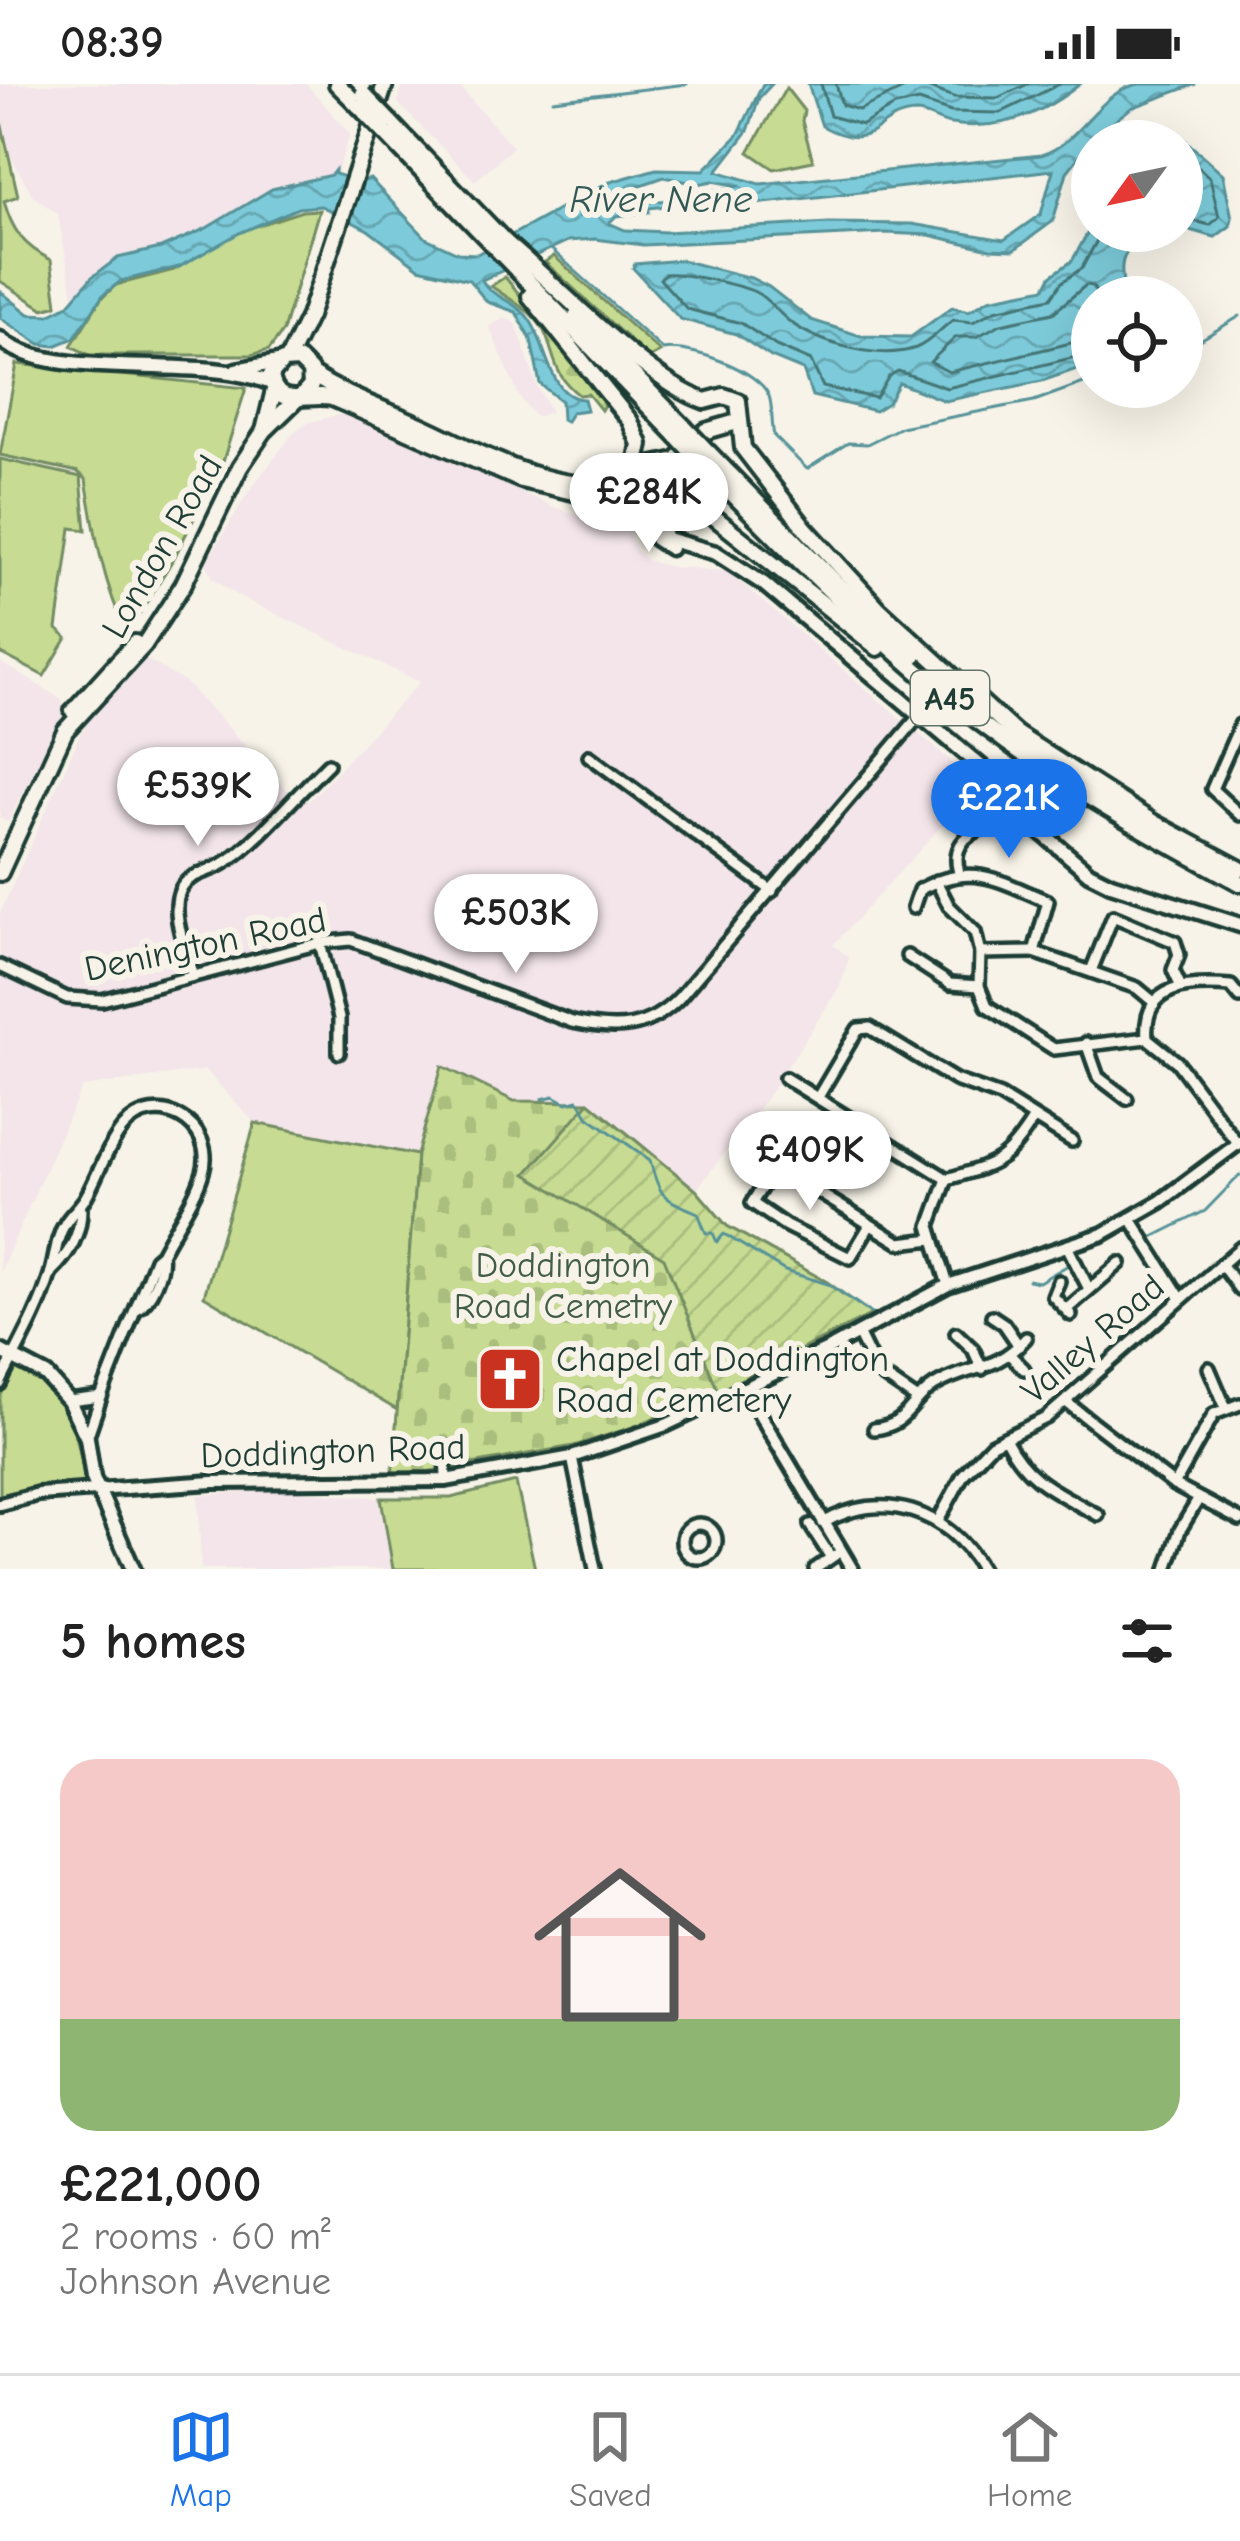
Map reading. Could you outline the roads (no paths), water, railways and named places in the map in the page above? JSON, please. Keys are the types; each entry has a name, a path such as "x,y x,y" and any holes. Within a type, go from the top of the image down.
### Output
{"main road":[{"name":"A45","path":"337,84 358,95 438,189 495,240"},
{"path":"273,387 272,372 285,360 309,316 385,84"},
{"name":"A45","path":"387,128 846,608 984,725"},
{"path":"495,240 522,269 630,421 640,443 626,495 660,544 722,559"},
{"name":"A45","path":"522,269 677,388 692,397 715,401"},
{"path":"299,398 309,390 309,316"},
{"path":"0,339 30,357 229,371 299,360 309,371 531,474 592,485 612,483 676,460 706,431 737,422 742,412 738,400 724,396 715,401 706,431"},
{"path":"229,371 273,387 286,399 332,398 541,486 636,507 663,506"},
{"name":"London Road","path":"264,431 273,387"},
{"name":"London Road","path":"0,873 65,731 130,663 182,585 240,467 264,431 299,398"},
{"name":"A45","path":"737,422 743,448 752,461 849,578 1016,734"},
{"name":"A45","path":"705,457 949,684 1016,734 1154,823 1240,869"},
{"path":"676,460 672,494 663,506 659,526 667,539 705,550 764,584 996,779 1041,832 1090,873 1240,925"},
{"path":"654,465 671,479"},
{"name":"A45","path":"663,506 679,500 703,508 917,679 1136,827 1240,883"},
{"path":"7,1354 46,1375 69,1400 87,1438 98,1490 134,1569"}],"street":[{"name":"Denington Road","path":"0,966 68,998 102,1000 320,943 351,940 572,1022 632,1029 661,1016 920,715"},
{"path":"1240,725 1212,789 1240,815"},
{"path":"590,756 772,890"},
{"path":"192,974 178,919 181,886 198,873 225,864 328,764"},
{"path":"959,873 955,858 959,844 986,827"},
{"path":"913,908 919,890 959,873 979,873 1048,901 1034,952"},
{"path":"936,881 949,906 975,932 979,986 987,1006 1054,1048 1147,1038"},
{"path":"1091,970 1113,916 1175,942 1180,955 1173,970 1180,985"},
{"path":"320,943 339,1018 339,1053"},
{"path":"980,953 1034,952 1137,988 1154,1003"},
{"path":"907,956 950,984 979,986"},
{"path":"1231,986 1240,974"},
{"path":"1239,1143 1177,1062 1147,1038 1146,1024 1154,1003 1180,985 1231,986 1240,997"},
{"path":"818,1097 858,1029 870,1028 955,1080 1000,1096 1072,1141"},
{"path":"1086,1043 1098,1077 1127,1099"},
{"path":"785,1078 947,1179 991,1166 1013,1151 1034,1118"},
{"path":"0,1384 7,1354 51,1272 53,1252 68,1219 81,1209 124,1126 158,1109 176,1113 192,1124 205,1146 203,1172 155,1259 87,1438"},
{"name":"Doddington Road","path":"0,1504 38,1494 213,1483 446,1480 572,1457 623,1442 744,1388 948,1285 1068,1248 1131,1219 1239,1143"},
{"path":"743,1146 900,1244 933,1239"},
{"path":"776,1166 752,1203 786,1226 850,1258 870,1225"},
{"path":"947,1179 930,1226 948,1285"},
{"path":"1131,1219 1180,1297"},
{"path":"1068,1248 1089,1289"},
{"name":"Valley Road","path":"938,1521 963,1475 992,1444 1046,1418 1240,1248"},
{"path":"1059,1281 1053,1296 1069,1312 1120,1263"},
{"path":"1221,1264 1240,1290"},
{"path":"874,1429 902,1420 918,1400 946,1379 1010,1355 1022,1342 992,1316"},
{"path":"858,1333 878,1372 918,1400"},
{"path":"956,1333 973,1349 982,1369"},
{"path":"1010,1355 1024,1369"},
{"path":"1209,1368 1226,1408"},
{"path":"744,1388 816,1524 852,1569"},
{"path":"69,1400 100,1397"},
{"path":"1066,1402 1174,1485 1240,1520"},
{"path":"1174,1485 1214,1414 1240,1405"},
{"path":"1005,1438 1031,1478 1098,1515"},
{"path":"445,1448 446,1480"},
{"path":"572,1457 596,1569"},
{"path":"1167,1569 1180,1530 1198,1500"},
{"path":"816,1524 842,1512 887,1504 938,1521 958,1537 981,1569"},
{"path":"815,1569 836,1554"}],"water":[{"path":"763,84 772,84 759,98 748,131 717,171 760,184 1041,155 1071,136 1071,167 1053,221 1014,250 929,235 886,233 643,245 595,239 568,241 482,280 526,315 555,379 572,396 584,399 587,410 572,412 566,421 561,401 540,384 531,340 516,312 487,302 469,280 419,268 368,230 321,206 298,208 239,233 179,267 121,281 103,295 74,338 55,346 40,344 0,318 0,291 29,314 49,315 68,305 92,277 118,258 161,248 205,229 272,189 331,175 335,170 335,174 362,182 370,179 426,238 458,253 477,254 607,183 656,169 704,170 738,135","holes":["1053,170 1041,214 1004,240 912,224 829,223 666,232 625,230 609,223 616,216 649,212 649,208 692,203 720,208","664,177 698,184 713,181 740,186 649,202 647,197 634,196 638,186"]},
{"path":"808,84 1080,84 1036,112 1003,122 969,126 916,113 854,137 822,126"},
{"path":"1139,84 1196,84 1131,108 1115,120 1087,120 1112,96"},
{"path":"1203,156 1223,174 1232,218 1230,226 1215,237 1203,234"},
{"path":"1077,252 1127,252 1123,276 1071,276 1071,371 945,401 899,383 888,403 875,411 812,396 803,370 771,357 736,334 680,319 633,268 635,264 681,260 751,278 811,320 861,336 911,337 952,307 969,311 989,299 1045,288 1051,276"}],"waterway":[{"path":"553,100 687,84"},
{"path":"551,249 663,350 688,351 721,361 763,386 770,400 774,436 807,469 848,443 867,444 901,427 1034,401 1071,388"},
{"path":"1203,338 1240,316"},
{"path":"542,1099 578,1100 589,1117 650,1160 665,1196 698,1213 706,1233 713,1233 717,1242 724,1234 785,1271 828,1284 872,1314"},
{"path":"1153,1237 1205,1211 1240,1175"},
{"path":"1028,1280 1039,1282 1070,1264"}],"place":[{"name":"Chapel at Doddington Road Cemetery","path":"510,1379"}],"water label":[{"name":"River Nene","path":"661,198"}],"park label":[{"name":"Doddington Road Cemetry","path":"563,1284"}]}
